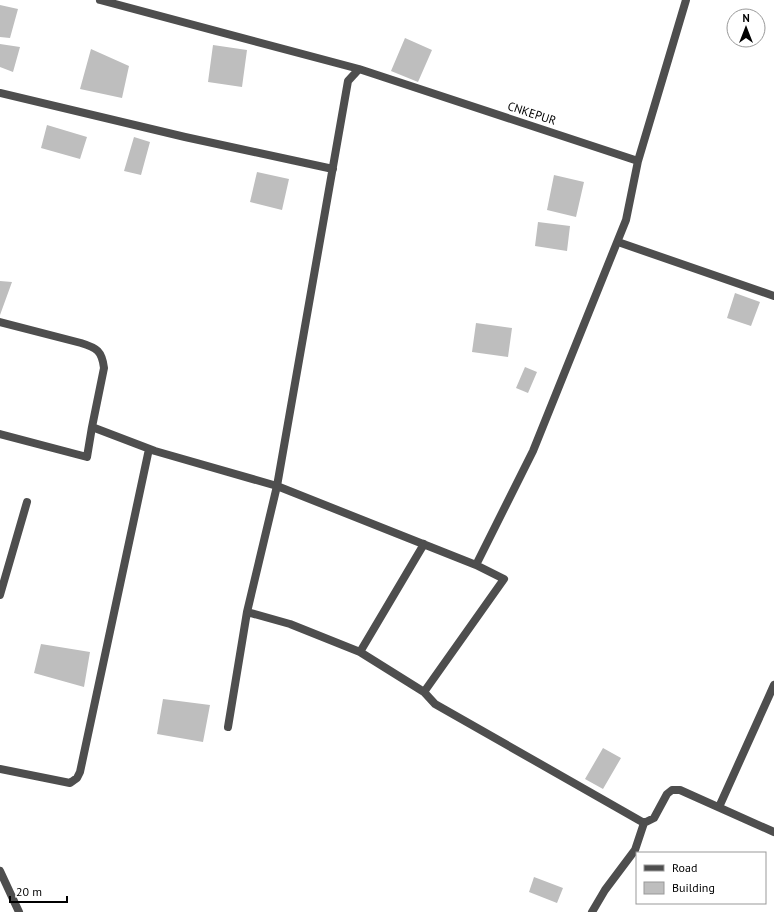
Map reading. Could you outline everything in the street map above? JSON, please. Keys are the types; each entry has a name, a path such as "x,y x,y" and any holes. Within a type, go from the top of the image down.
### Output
{"street":[{"name":"CNKEPUR","path":"100,0 359,69 638,161"},
{"path":"476,565 533,451 618,242 626,220 638,161 686,0"},
{"path":"228,727 247,612 277,486 348,81 359,69"},
{"path":"0,93 185,137 333,169"},
{"path":"618,242 774,296"},
{"path":"0,322 93,347 100,352 103,358 104,368 87,457 0,434"},
{"path":"92,427 149,449 277,486 476,565 504,579 424,692"},
{"path":"0,769 70,783 77,778 80,772 149,449"},
{"path":"0,595 28,502"},
{"path":"360,652 424,544"},
{"path":"247,612 290,624 360,652 424,692 435,704 644,823"},
{"path":"719,807 774,685"},
{"path":"592,912 604,890 635,850 644,823 654,818 667,794 672,790 680,790 774,832"},
{"path":"0,871 19,912"}],"building":[{"path":"0,5 18,9 10,38 0,37"},
{"path":"405,38 432,50 418,82 391,71"},
{"path":"0,44 20,47 13,72 0,67"},
{"path":"213,45 247,50 242,87 208,82"},
{"path":"91,49 129,66 122,98 80,89"},
{"path":"47,125 87,137 80,159 41,148"},
{"path":"134,137 150,142 141,175 124,171"},
{"path":"257,172 289,179 282,210 250,202"},
{"path":"554,175 584,182 576,217 547,210"},
{"path":"538,222 570,226 567,251 535,246"},
{"path":"0,281 12,282 0,315"},
{"path":"735,293 760,302 751,326 727,318"},
{"path":"476,323 512,328 508,357 472,352"},
{"path":"525,367 537,372 528,393 516,388"},
{"path":"41,644 90,652 84,687 34,673"},
{"path":"163,699 210,705 203,742 157,734"},
{"path":"603,748 621,758 603,789 585,779"},
{"path":"534,877 563,888 557,903 529,892"}]}
